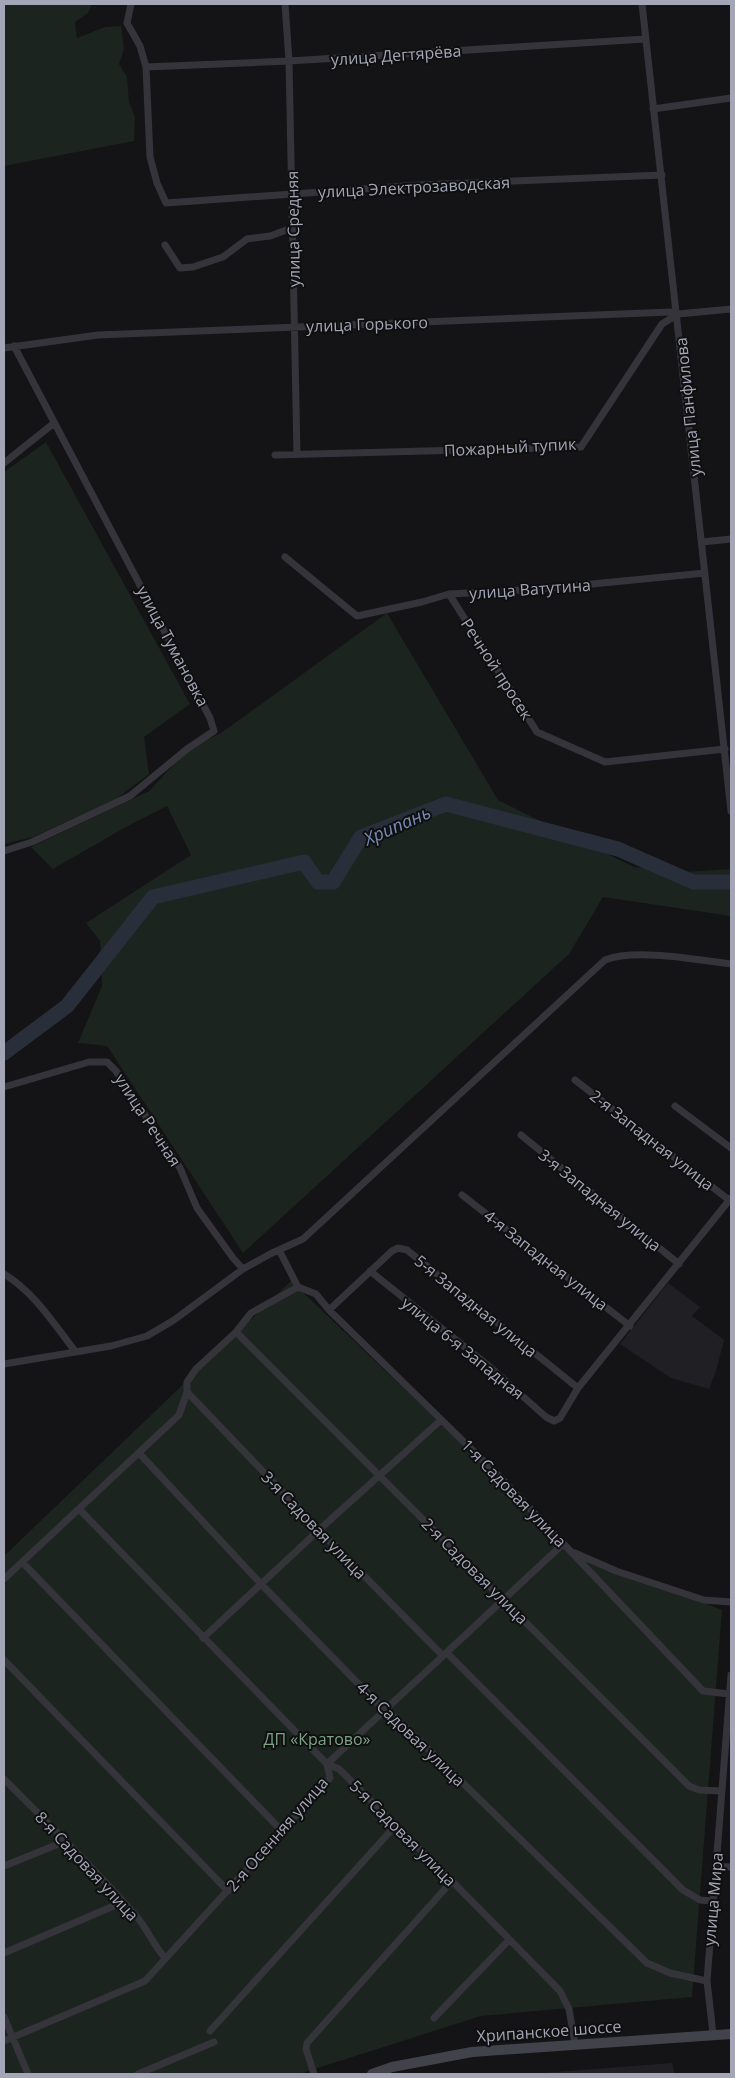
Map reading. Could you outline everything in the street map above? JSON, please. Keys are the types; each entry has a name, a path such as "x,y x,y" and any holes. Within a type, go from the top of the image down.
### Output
{"main road":[{"name":"Хрипанское шоссе","path":"372,2074 392,2066 472,2052 731,2034"}],"street":[{"path":"131,4 127,23 140,46 146,67"},
{"name":"улица Средняя","path":"285,4 289,61 296,327 297,454"},
{"name":"улица Панфилова","path":"642,4 725,749 729,758 731,806"},
{"name":"улица Дегтярёва","path":"146,67 289,61 646,39"},
{"name":"улица Электрозаводская","path":"146,67 150,157 157,183 166,203 419,186 662,175"},
{"path":"653,108 731,98"},
{"path":"165,246 180,268 194,267 223,258 247,239 270,236 292,228"},
{"name":"улица Горького","path":"4,348 98,335 671,312 678,314 731,309"},
{"name":"Пожарный тупик","path":"275,455 581,447 662,324 678,314"},
{"name":"улица Тумановка","path":"4,851 32,842 130,796 187,749 214,731 210,718 14,346"},
{"path":"4,463 54,423"},
{"path":"702,542 731,539"},
{"name":"улица Ватутина","path":"285,557 358,616 449,594 550,588 705,573"},
{"name":"Речной просек","path":"449,594 538,732 606,762 725,749"},
{"path":"4,1364 111,1346 147,1336 174,1320 243,1269 303,1239 605,960 615,956 635,955 731,964"},
{"name":"улица Речная","path":"4,1087 89,1062 107,1062 116,1071 180,1168 197,1208 243,1269"},
{"name":"2-я Западная улица","path":"575,1080 730,1199"},
{"path":"675,1106 731,1148"},
{"name":"3-я Западная улица","path":"521,1136 679,1264"},
{"name":"4-я Западная улица","path":"462,1194 630,1326"},
{"path":"578,1388 630,1326 730,1199"},
{"name":"5-я Западная улица","path":"329,1310 392,1251 398,1248 407,1250 578,1388"},
{"path":"4,1579 180,1415 187,1392 187,1382 196,1369 236,1332 251,1313 298,1287 279,1250"},
{"name":"улица 6-я Западная","path":"370,1271 490,1367 546,1418 554,1422 557,1420 578,1388"},
{"path":"4,1274 31,1296 75,1351"},
{"name":"1-я Садовая улица","path":"298,1287 316,1294 329,1310 504,1481 703,1691 729,1694"},
{"name":"2-я Садовая улица","path":"236,1332 689,1786 699,1790 722,1791"},
{"name":"3-я Садовая улица","path":"187,1392 319,1530 683,1890 700,1900 712,1901"},
{"path":"203,1638 378,1476 442,1420"},
{"name":"4-я Садовая улица","path":"140,1453 261,1584 384,1710 419,1740 647,1963 670,1973 706,1981"},
{"name":"5-я Садовая улица","path":"79,1509 328,1764 339,1769 396,1825 565,1998 569,2009 574,2044"},
{"name":"2-я Осенняя улица","path":"4,2041 145,1981 330,1778 328,1764 563,1544"},
{"path":"571,1551 616,1571 704,1600 731,1602"},
{"path":"22,1562 281,1830"},
{"path":"4,1660 228,1890"},
{"name":"улица Мира","path":"713,2034 706,1981 731,1675"},
{"name":"8-я Садовая улица","path":"4,1779 66,1840 123,1902 138,1919 158,1950 166,1958"},
{"path":"210,2031 396,1825"},
{"path":"4,1866 66,1840"},
{"path":"715,1866 731,1867"},
{"path":"314,2074 306,2050 307,2043 452,1881"},
{"path":"4,1953 123,1902"},
{"path":"434,2018 509,1940"},
{"path":"4,2017 28,2074"},
{"path":"138,2074 214,2042"}],"shaded area":[{"path":"668,1283 700,1307 692,1316 724,1340 709,1389 671,1378 620,1344"},
{"path":"672,2063 675,2074 529,2074"}],"green space":[{"path":"4,4 92,4 88,13 75,22 77,38 105,27 121,26 124,49 119,64 127,77 129,102 135,117 134,141 4,166"},
{"path":"46,442 190,704 144,737 149,774 116,799 33,837 4,844 4,472"},
{"path":"387,613 498,800 634,867 685,872 731,869 731,916 603,897 569,954 243,1253 107,1046 78,1043 102,986 100,941 86,923 191,855 167,806 53,869 31,847 149,791 181,757 201,743 221,733"},
{"name":"ДП «Кратово»","path":"291,1281 574,1550 722,1610 692,1997 481,2016 299,2074 4,2074 4,1556"}],"waterway":[{"name":"Хрипань","path":"4,1053 67,1006 153,897 304,862 318,882 333,882 361,837 446,804 618,849 693,882 731,882"}]}
